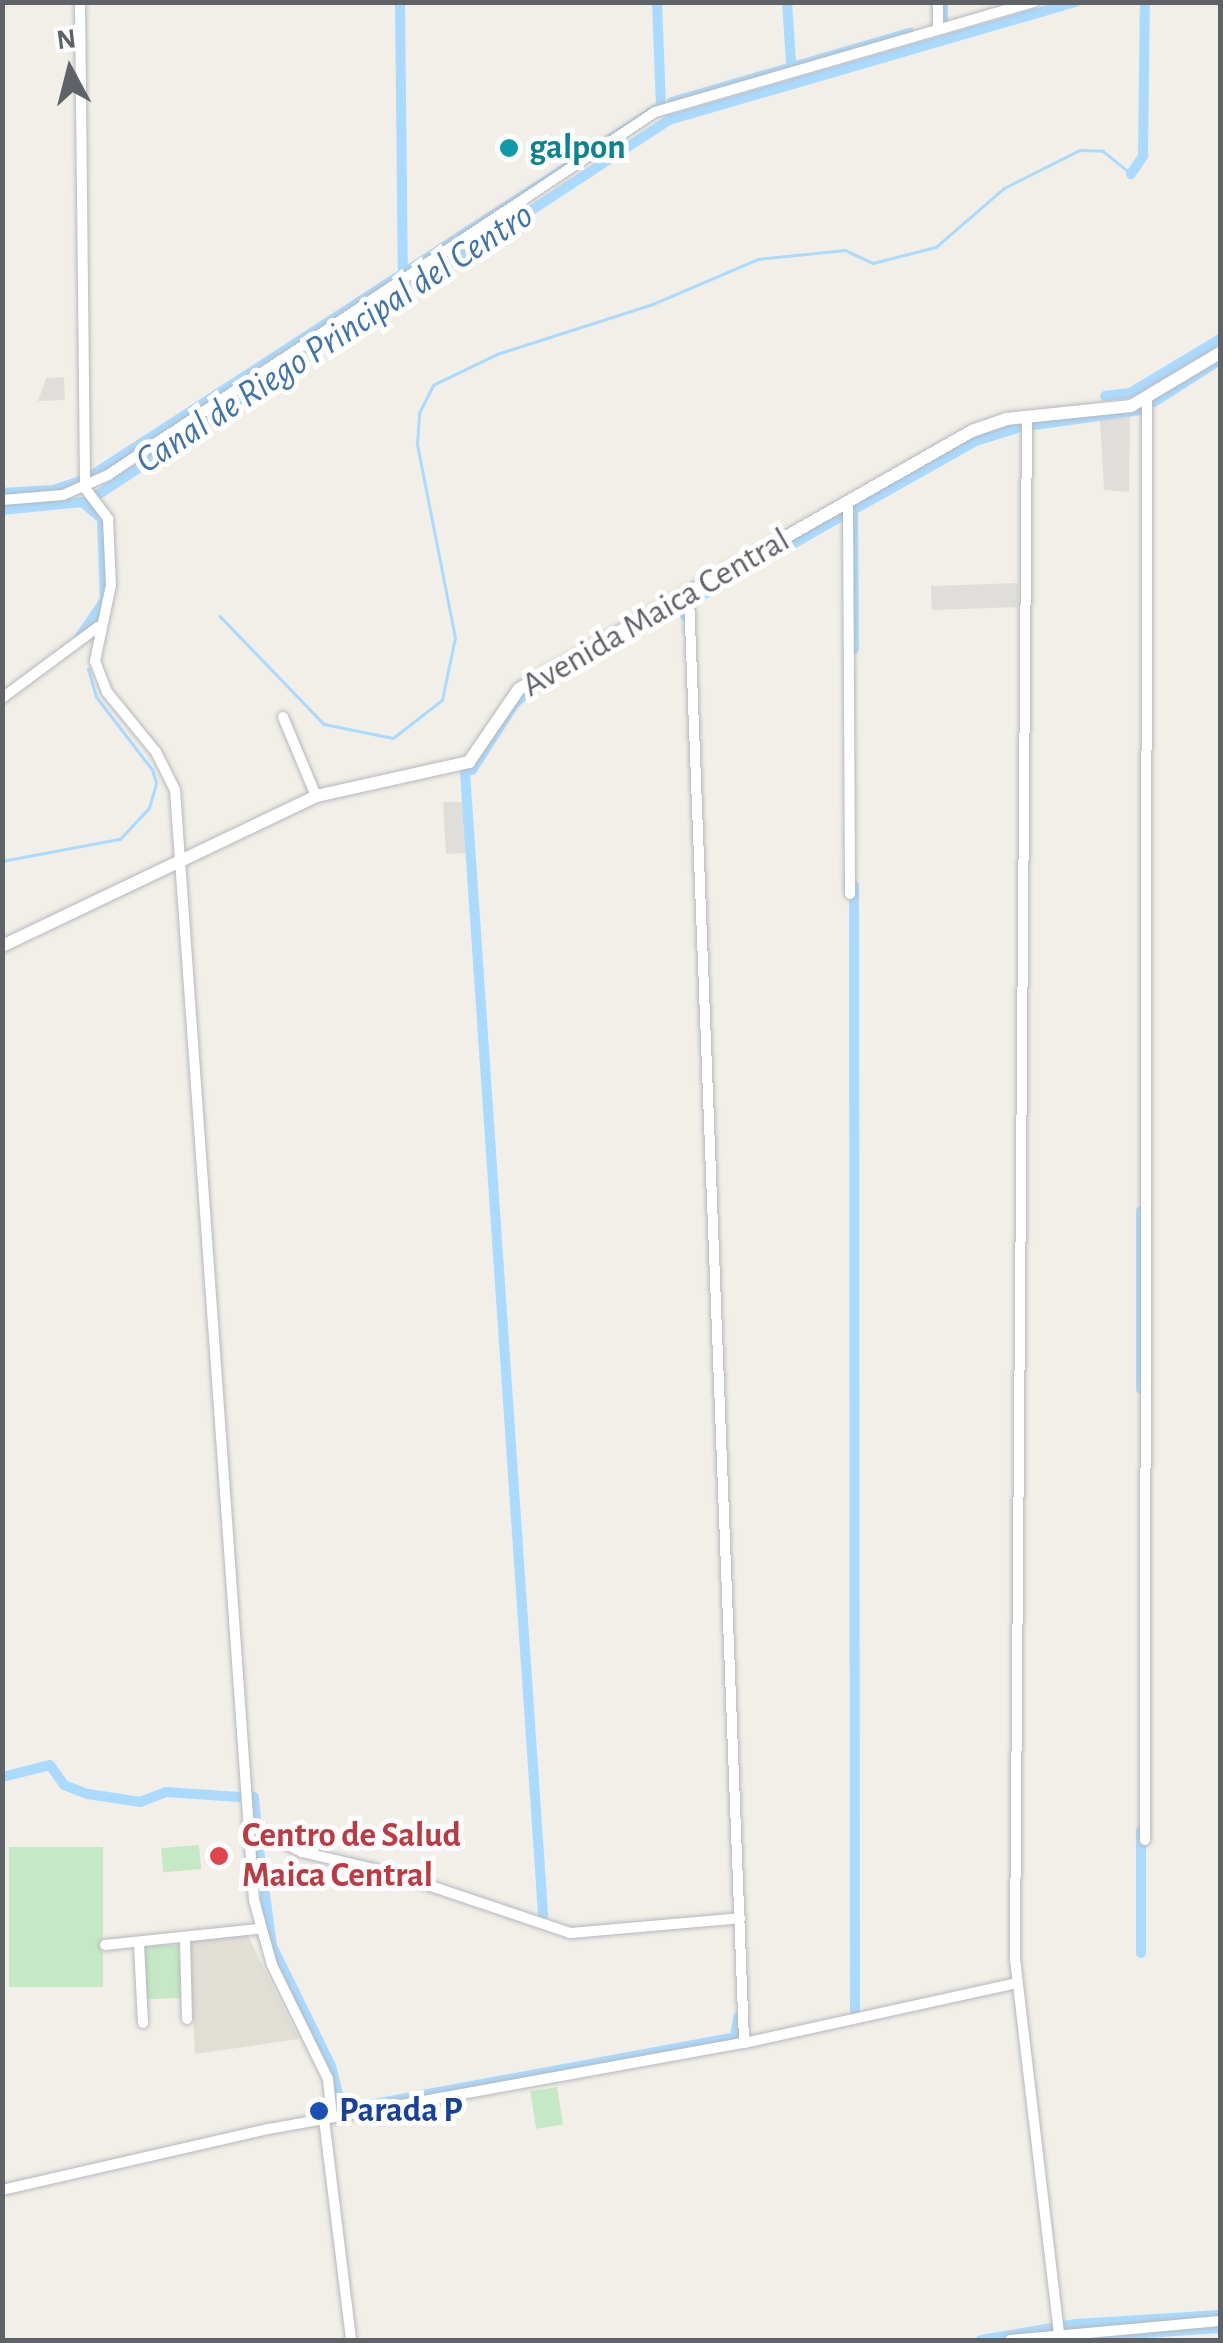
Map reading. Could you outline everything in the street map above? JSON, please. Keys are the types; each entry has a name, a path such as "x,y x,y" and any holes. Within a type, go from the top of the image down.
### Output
{"street":[{"path":"80,2 85,488 108,519 111,586 94,647 100,676 164,766 184,857 258,1929 322,2065 350,2340"},
{"path":"938,2 938,28"},
{"path":"2,500 85,488 655,112 1034,2"},
{"name":"Avenida Maica Central","path":"2,946 316,796 469,762 518,689 689,596 972,431 1027,417 1117,409 1147,398 1220,353"},
{"path":"1146,1840 1147,398"},
{"path":"1027,417 1017,1983 1059,2332"},
{"path":"848,502 850,894"},
{"path":"689,596 744,2042"},
{"path":"2,698 101,624"},
{"path":"283,717 316,796"},
{"path":"248,1824 302,1852 395,1874 570,1934 740,1918"},
{"path":"106,1945 258,1929"},
{"path":"184,1938 187,2019"},
{"path":"139,1944 144,2023"},
{"path":"2,2190 328,2118 744,2042 1017,1983"},
{"path":"1010,2340 1059,2332 1220,2322"}],"shaded area":[{"path":"64,377 65,400 38,401 46,378"},
{"path":"1130,415 1129,492 1104,490 1100,418"},
{"path":"1018,583 1019,607 932,610 931,586"},
{"path":"443,802 463,802 469,853 446,854"},
{"path":"247,1934 299,2039 195,2054 189,1942"}],"green space":[{"path":"199,1845 201,1869 163,1872 161,1848"},
{"path":"9,1847 103,1847 103,1987 9,1987"},
{"path":"179,1945 181,1998 146,1999 144,1946"},
{"path":"557,2087 563,2125 536,2129 530,2091"}],"waterway":[{"path":"400,2 403,268"},
{"path":"94,474 661,106 657,2"},
{"path":"787,2 791,63"},
{"path":"943,2 943,25"},
{"name":"Canal de Riego Principal del Centro","path":"99,494 669,120 1076,2"},
{"path":"1131,174 1143,156 1145,2"},
{"path":"672,102 910,33"},
{"path":"220,616 324,724 393,738 442,700 455,638 417,444 419,413 433,385 497,354 653,304 758,259 845,250 873,263 936,247 1004,188 1080,150 1103,151 1131,174"},
{"path":"1105,396 1130,393 1220,339"},
{"path":"1154,402 1220,360"},
{"path":"1034,425 1141,410"},
{"path":"853,510 976,441 1017,428"},
{"path":"2,493 53,490 81,481"},
{"path":"2,510 82,502 102,519 105,600 79,638"},
{"path":"853,510 854,649"},
{"path":"696,599 842,516"},
{"path":"472,770 514,704 532,689 684,606 685,616"},
{"path":"2,861 120,839 149,808 156,783 152,770 96,697 88,669"},
{"path":"465,772 543,1914"},
{"path":"854,886 855,2013"},
{"path":"1141,1211 1141,1389"},
{"path":"2,1777 50,1765 64,1785 88,1794 140,1802 166,1792 239,1797"},
{"path":"254,1797 256,1819"},
{"path":"1141,1831 1141,1953"},
{"path":"257,1835 272,1946 331,2066 342,2110 735,2037 738,2017"},
{"path":"981,2340 1076,2324 1220,2315"},
{"path":"1102,2336 1220,2328"}],"place":[{"name":"galpon","path":"509,148"},
{"name":"Centro de Salud Maica Central","path":"219,1856"},
{"name":"Parada P","path":"319,2111"}]}
